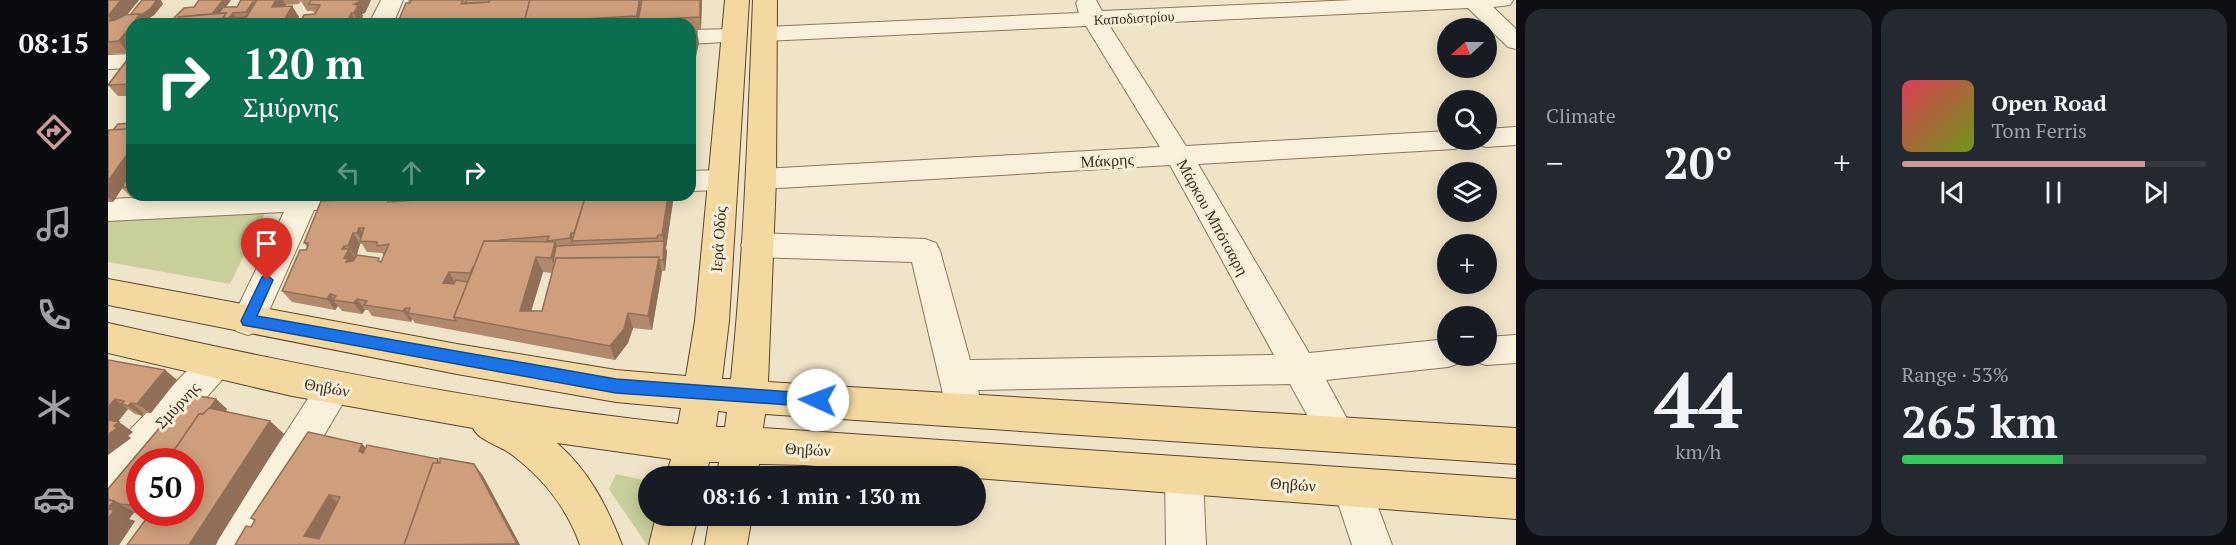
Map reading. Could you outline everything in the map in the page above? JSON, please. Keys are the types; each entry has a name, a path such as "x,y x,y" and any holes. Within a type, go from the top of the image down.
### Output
{"main road":[{"name":"Ιερά Οδός","path":"690,460 712,321 706,180 734,36 736,0"},
{"path":"739,462 748,397 761,179 765,0"},
{"path":"108,292 248,321 605,384 748,397 961,393 1338,435 1516,446"},
{"name":"Θηβών","path":"108,338 334,388 597,434 690,460 739,462 804,447 1184,477 1516,499"},
{"path":"428,405 486,420 524,440 552,465 581,501 597,531 601,545"},
{"path":"670,545 675,526"},
{"path":"726,545 729,526"}],"street":[{"path":"384,18 392,0"},
{"name":"Καποδιστρίου","path":"765,34 1090,10 1502,0"},
{"path":"1472,1 1516,42"},
{"name":"Μάρκου Μπότσαρη","path":"1090,10 1179,156 1338,435"},
{"path":"696,37 734,36"},
{"path":"108,62 126,61"},
{"path":"1497,137 1516,136"},
{"name":"Μάκρης","path":"761,179 1437,141"},
{"path":"108,210 244,201"},
{"path":"248,321 303,201"},
{"path":"756,245 925,250 961,393 1299,369 1437,354"},
{"path":"1497,350 1516,349"},
{"name":"Σμύρνης","path":"108,471 142,443 217,362"},
{"path":"236,545 334,388"},
{"path":"1184,477 1186,545"},
{"path":"1352,488 1372,545"}],"green space":[{"path":"266,211 230,284 108,262 108,219"},
{"path":"616,474 638,479 638,526 657,526 650,545 647,545 609,489"}],"building":[{"path":"108,0 121,0 108,16"},
{"path":"142,0 157,0 141,15 130,15"},
{"path":"199,0 223,0 212,14 174,18 184,8 194,7"},
{"path":"241,0 257,0 246,12 233,13 229,18 222,18 226,13 219,13 223,7 237,7"},
{"path":"257,0 276,0 272,7 292,6 285,18 246,18"},
{"path":"311,0 360,0 354,4 358,5 349,18 302,18 304,15 315,14 320,5 309,4"},
{"path":"411,0 463,0 461,4 489,2 489,0 530,0 525,18 400,18 406,3 410,3"},
{"path":"467,0 489,0 489,2 465,3"},
{"path":"530,0 639,0 637,16 525,18"},
{"path":"642,0 700,0 700,17 638,18"},
{"path":"226,13 223,18 179,17"},
{"path":"140,14 137,18 126,18 126,32 119,41 108,42 108,21 125,15"},
{"path":"126,61 126,84 108,85"},
{"path":"126,123 126,129 113,130 118,124"},
{"path":"126,129 126,156 108,181 108,130"},
{"path":"321,201 584,201 574,233 571,233 570,238 547,241 549,236 484,241 470,273 449,272 443,283 454,284 456,280 468,282 454,317 456,321 408,313 410,308 405,308 403,311 364,305 367,301 357,299 354,303 333,300 336,296 330,294 327,299 282,291 300,250 306,250 308,246 308,243 304,243","holes":["359,228 364,228 360,241 377,242 377,246 389,244 381,262 378,261 379,258 357,255 353,261 346,262 348,259 344,258 349,249 342,249 348,246 353,233 357,233"]},
{"path":"584,201 667,201 662,235 658,235 657,238 572,241"},
{"path":"484,241 555,242 551,258 536,257 520,311 542,311 556,258 659,257 648,316 628,313 624,329 610,346 454,317"},
{"path":"664,241 663,260 659,260 659,257 556,258 553,262 556,246"},
{"path":"108,360 165,370 137,404 131,403 128,406 122,404 124,401 115,399 108,407"},
{"path":"188,394 216,399 210,408 203,414 199,414 176,448 143,448"},
{"path":"209,408 270,421 204,522 204,448 176,448 199,414 203,414"},
{"path":"108,420 119,422 114,426 117,428 108,435"},
{"path":"308,432 362,444 359,451 363,453 367,445 438,459 437,463 433,463 404,545 235,545 246,526 251,527 255,520 251,518","holes":["329,495 340,497 319,539 304,536"]},
{"path":"440,458 474,464 517,544 404,545 433,463 440,463"},
{"path":"126,468 126,505 108,500 108,489"},
{"path":"108,500 114,501 108,508"},
{"path":"108,509 114,510 108,519"},
{"path":"141,526 201,526 189,545 127,545"}],"route":[{"path":"267,280 248,321 616,386 748,397 818,400"}]}
